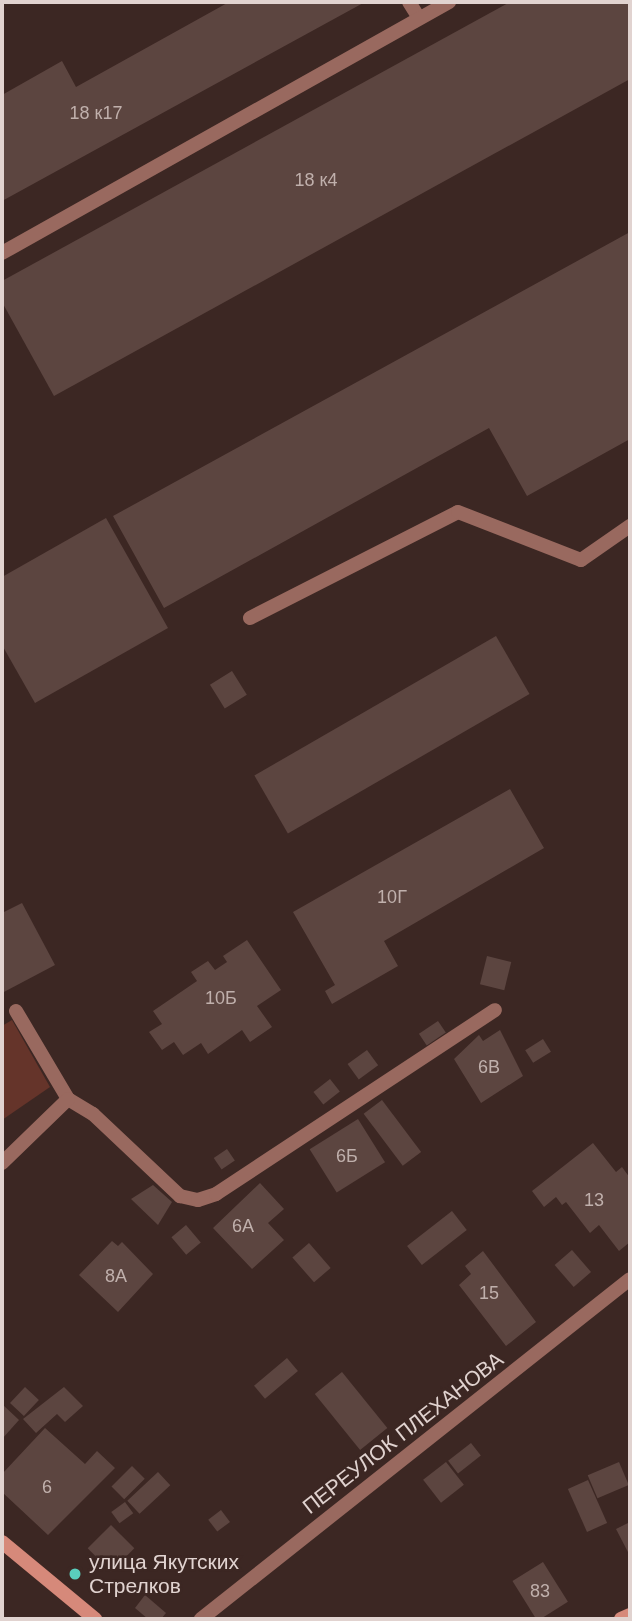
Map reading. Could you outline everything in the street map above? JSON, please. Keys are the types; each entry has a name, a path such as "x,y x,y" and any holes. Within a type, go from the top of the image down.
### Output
{"street":[{"path":"410,2 419,18"},
{"path":"2,253 449,2"},
{"path":"250,618 458,512 581,560 630,526"},
{"path":"16,1011 68,1099 93,1114 180,1196 198,1200 216,1194 495,1010"},
{"path":"2,1163 68,1099"},
{"name":"ПЕРЕУЛОК ПЛЕХАНОВА","path":"201,1619 630,1279"},
{"path":"2,1542 95,1619"},
{"path":"621,1619 630,1615"}],"shaded area":[{"path":"12,1020 50,1087 2,1120 2,1026"}],"building":[{"path":"229,2 365,2 2,201 2,95 62,61 76,87"},
{"path":"510,2 630,2 630,79 54,396 2,302 2,281"},
{"path":"630,232 630,439 527,496 489,428 164,608 113,516"},
{"path":"106,518 168,628 35,703 2,645 2,577"},
{"path":"496,636 530,694 288,834 254,776"},
{"path":"232,671 247,695 225,709 210,685"},
{"path":"510,789 544,848 384,941 398,966 332,1004 325,991 335,985 293,912"},
{"path":"22,903 55,965 2,993 2,913"},
{"path":"247,940 281,990 257,1006 272,1027 250,1042 242,1030 208,1054 201,1043 183,1055 174,1042 162,1050 149,1032 162,1024 153,1011 197,981 191,972 208,961 215,970 227,962 223,956"},
{"path":"487,956 511,962 504,990 480,984"},
{"path":"438,1021 446,1033 427,1045 419,1034"},
{"path":"500,1030 523,1076 481,1103 454,1059 479,1035 483,1041"},
{"path":"543,1039 551,1052 533,1063 525,1050"},
{"path":"367,1050 378,1065 359,1079 348,1064"},
{"path":"330,1079 340,1092 323,1105 313,1092"},
{"path":"382,1100 421,1152 403,1166 364,1114"},
{"path":"358,1119 385,1162 337,1192 310,1149"},
{"path":"593,1143 616,1172 622,1167 630,1178 630,1242 619,1251 599,1225 590,1233 566,1202 562,1205 556,1197 544,1207 532,1191"},
{"path":"227,1149 235,1161 222,1170 214,1158"},
{"path":"260,1183 284,1209 268,1223 284,1240 252,1269 213,1228"},
{"path":"153,1185 172,1202 158,1225 131,1199"},
{"path":"452,1211 467,1230 422,1265 407,1246"},
{"path":"186,1225 201,1243 186,1255 171,1237"},
{"path":"112,1241 118,1246 122,1242 153,1274 118,1312 79,1275"},
{"path":"309,1243 331,1268 314,1282 292,1257"},
{"path":"572,1250 591,1272 574,1287 555,1265"},
{"path":"483,1251 536,1322 506,1346 459,1285 471,1274 465,1266"},
{"path":"287,1358 298,1371 265,1399 254,1386"},
{"path":"342,1372 387,1428 360,1450 315,1394"},
{"path":"25,1387 39,1400 24,1416 10,1403"},
{"path":"64,1387 83,1406 65,1422 57,1414 36,1433 23,1419"},
{"path":"2,1404 19,1420 2,1439"},
{"path":"45,1428 85,1464 97,1451 115,1468 48,1535 2,1492 2,1474"},
{"path":"471,1443 481,1456 458,1473 448,1461"},
{"path":"446,1462 464,1485 441,1503 423,1480"},
{"path":"619,1462 629,1485 597,1498 588,1475"},
{"path":"132,1466 145,1479 124,1499 111,1487"},
{"path":"158,1472 170,1485 140,1514 127,1501"},
{"path":"588,1480 607,1523 587,1532 568,1489"},
{"path":"125,1502 133,1513 119,1523 111,1512"},
{"path":"221,1510 230,1522 217,1532 208,1520"},
{"path":"630,1522 630,1556 616,1529"},
{"path":"111,1525 134,1548 111,1572 88,1548"},
{"path":"543,1562 568,1602 536,1619 512,1581"},
{"path":"145,1595 166,1613 161,1619 148,1619 135,1608"}],"place":[{"name":"улица Якутских Стрелков","path":"75,1574"}]}
